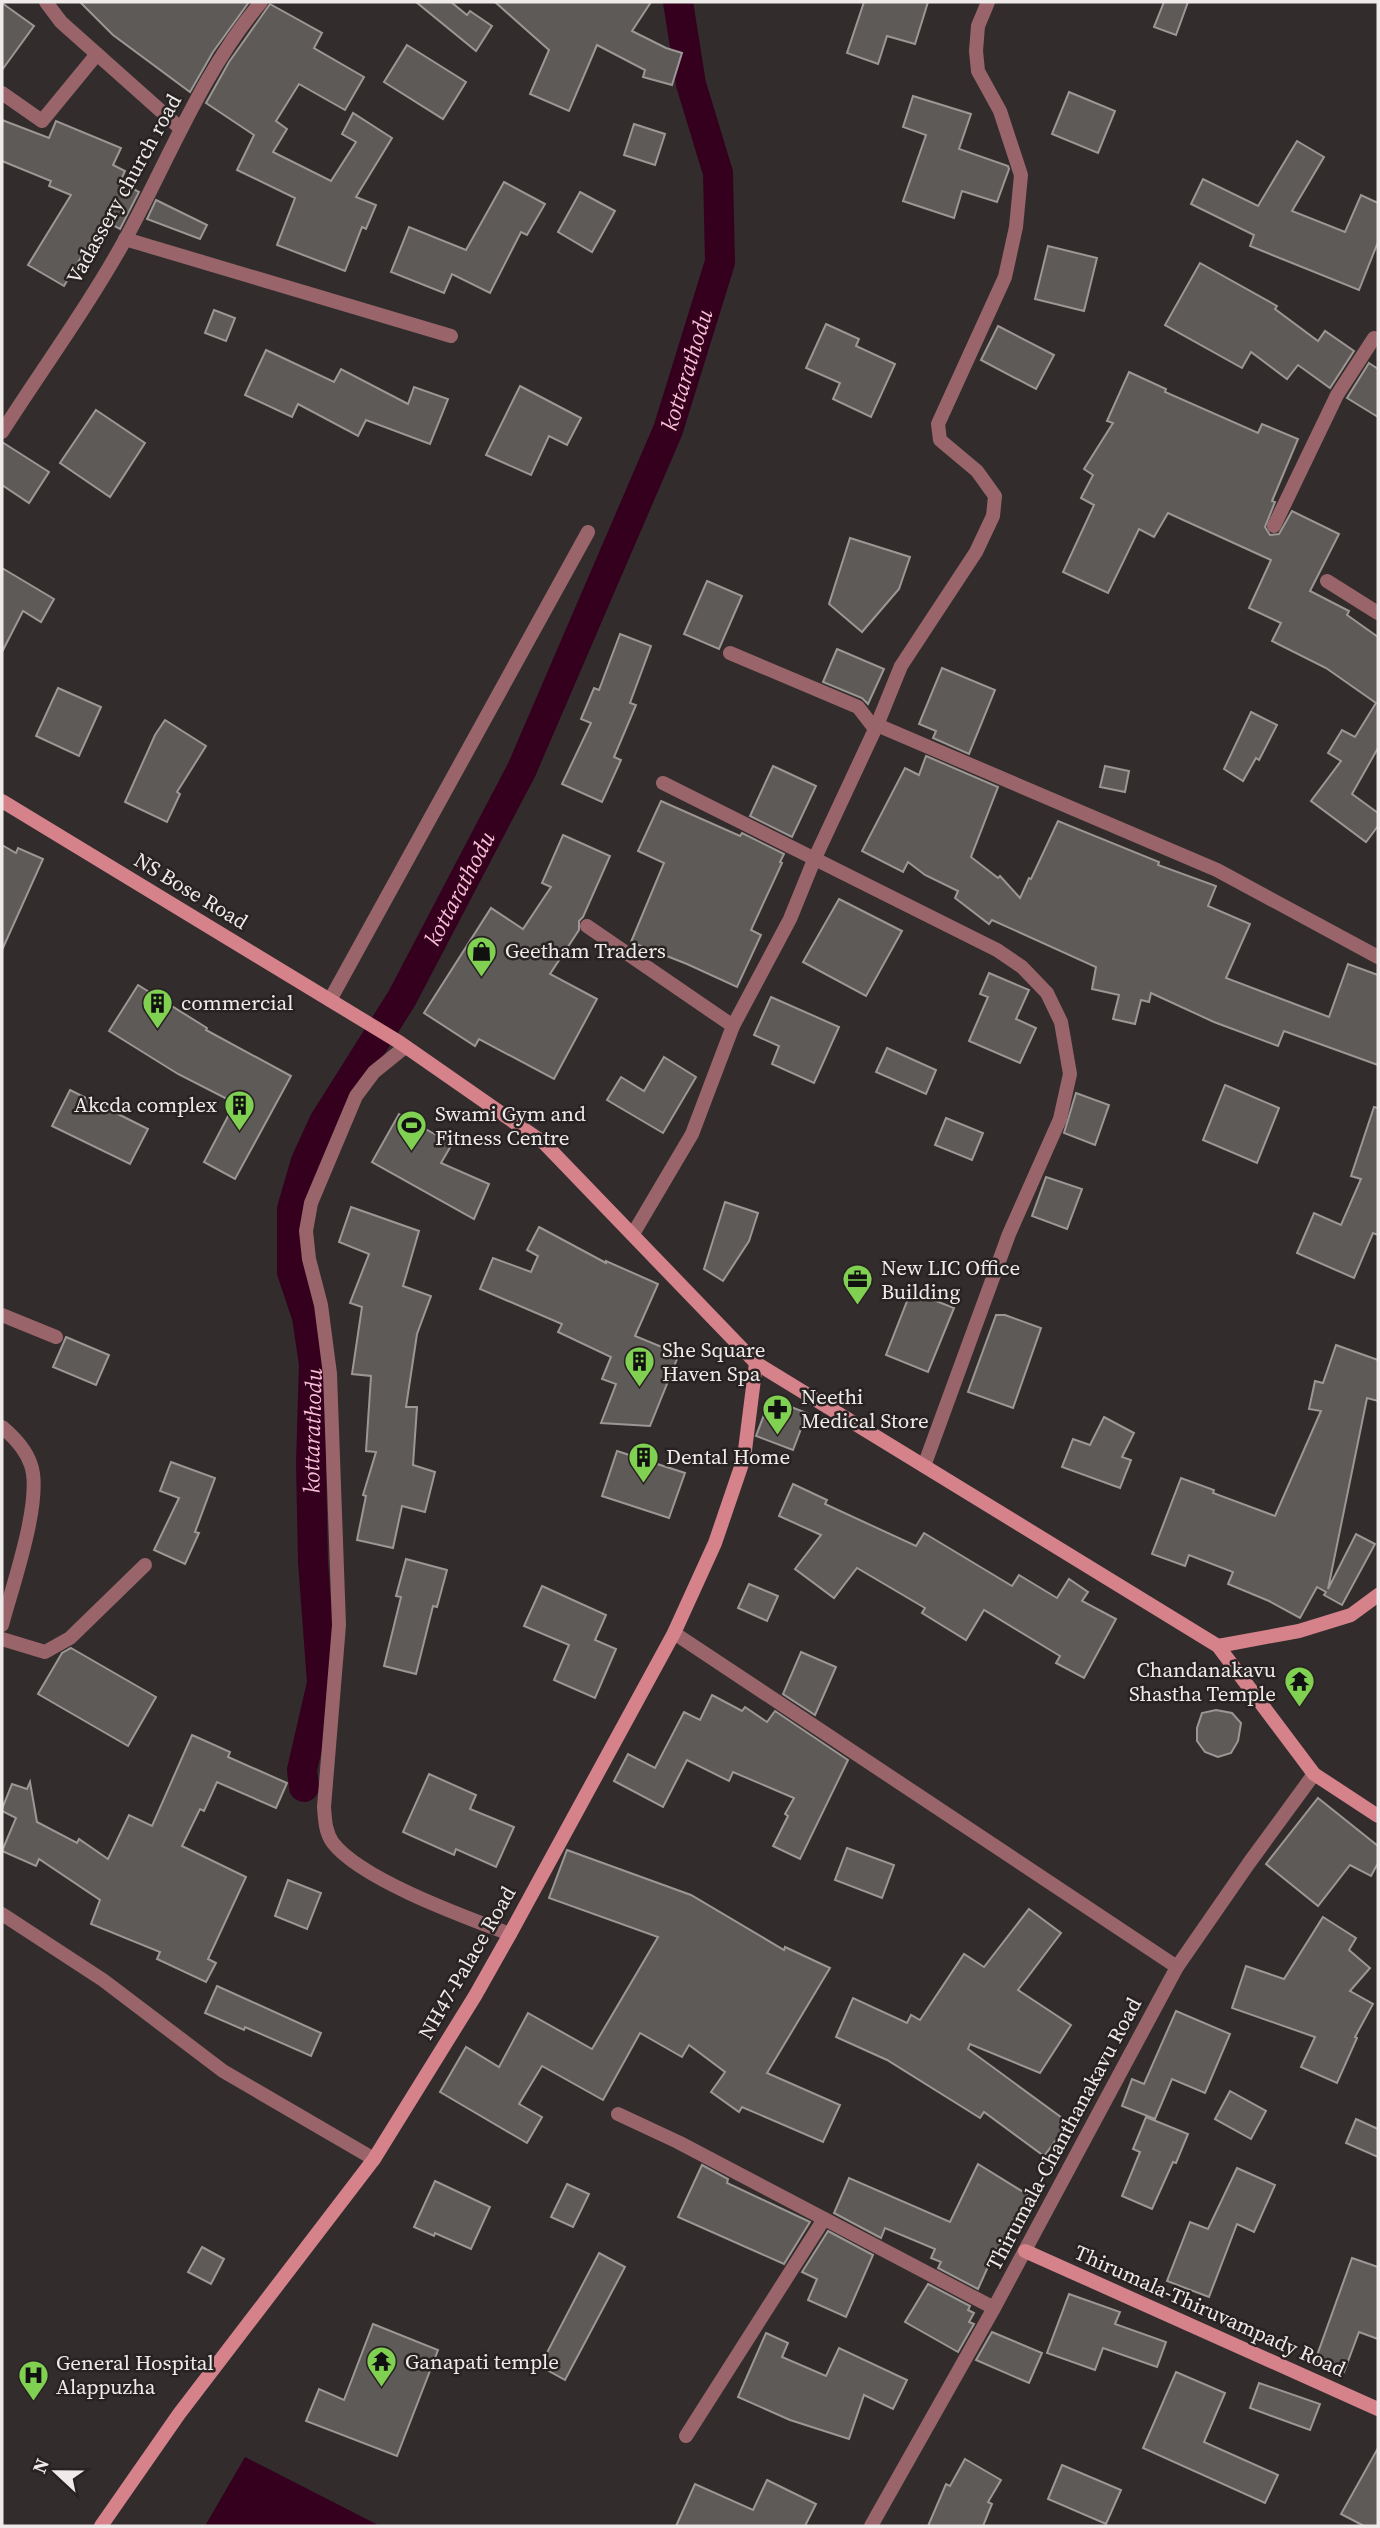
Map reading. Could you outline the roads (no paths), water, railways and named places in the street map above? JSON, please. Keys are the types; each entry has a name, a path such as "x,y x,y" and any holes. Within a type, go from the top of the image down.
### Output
{"main road":[{"name":"NS Bose Road","path":"2,801 402,1044 544,1143 756,1363 1218,1646"},
{"name":"NH47-Palace Road","path":"102,2526 180,2414 374,2159 475,1996 510,1934 674,1633 715,1543 744,1458 756,1363"},
{"path":"1378,1595 1351,1615 1299,1631 1218,1646 1314,1774 1378,1816"},
{"name":"Thirumala-Thiruvampady Road","path":"1025,2251 1378,2409"}],"street":[{"path":"46,2 61,22 180,128"},
{"name":"Vadassery church road","path":"2,432 125,239 180,128 240,26 261,2"},
{"path":"633,1234 692,1134 733,1026 790,919 901,666 976,552 993,516 995,496 977,471 940,440 938,424 1006,277 1016,227 1021,175 1000,111 978,71 978,26 988,2"},
{"path":"2,93 42,121 97,54"},
{"path":"125,239 451,336"},
{"path":"1274,526 1337,395 1377,335"},
{"path":"330,1000 588,531"},
{"path":"1327,581 1378,613"},
{"path":"730,653 858,707 876,727 1217,870 1378,957"},
{"path":"663,783 997,950 1022,967 1047,993 1061,1022 1070,1074 1060,1119 1009,1234 924,1465"},
{"path":"587,926 733,1026"},
{"path":"402,1044 374,1072 356,1096 311,1203 306,1231 309,1259 321,1305 330,1374 339,1625 324,1807 326,1828 332,1841 351,1859 396,1886 510,1934"},
{"path":"2,1315 56,1337"},
{"path":"2,1427 16,1438 32,1465 35,1500 2,1625"},
{"path":"2,1639 44,1652 70,1638 145,1565"},
{"path":"674,1633 1177,1967"},
{"name":"Thirumala-Chanthanakavu Road","path":"871,2526 994,2308 1177,1967 1314,1774"},
{"path":"2,1913 103,1980 223,2071 374,2159"},
{"path":"618,2115 678,2142 994,2308"},
{"path":"686,2436 824,2218"}],"waterway":[{"name":"kottarathodu","path":"304,1787 302,1770 322,1683 313,1562 311,1463 314,1364 307,1317 292,1272 292,1209 306,1161 324,1122 402,998 522,769 668,430 720,262 718,173 691,84 678,2"}],"place":[{"name":"Geetham Traders","path":"482,978"},
{"name":"commercial","path":"158,1030"},
{"name":"Akcda complex","path":"240,1132"},
{"name":"Swami Gym and Fitness Centre","path":"412,1153"},
{"name":"New LIC Office Building","path":"858,1307"},
{"name":"She Square Haven Spa","path":"639,1389"},
{"name":"Neethi Medical Store","path":"778,1436"},
{"name":"Dental Home","path":"643,1484"},
{"name":"Chandanakavu Shastha Temple","path":"1299,1709"},
{"name":"Ganapati temple","path":"382,2389"},
{"name":"General Hospital Alappuzha","path":"33,2402"}]}
